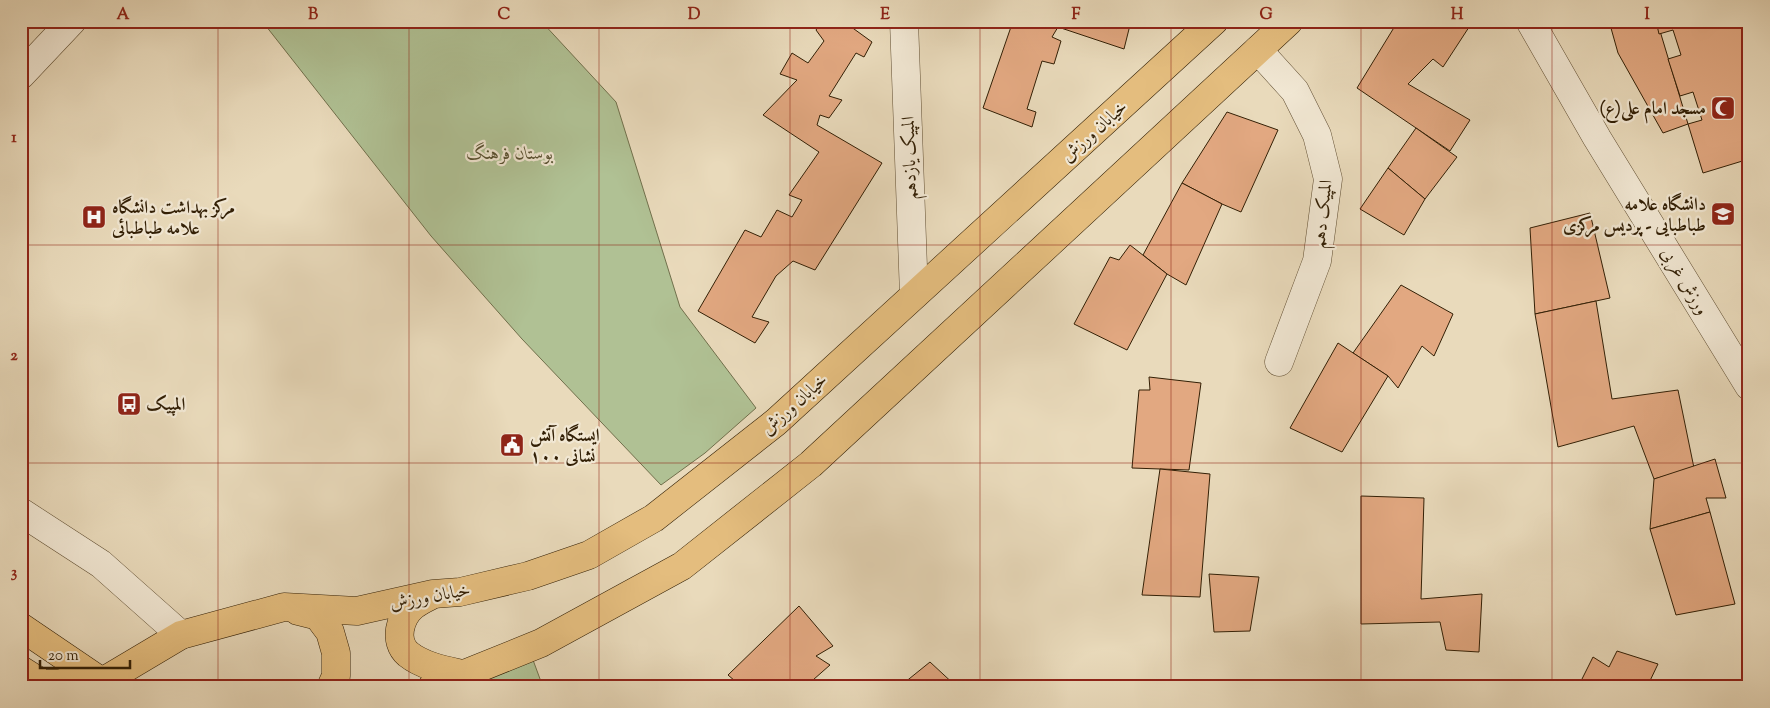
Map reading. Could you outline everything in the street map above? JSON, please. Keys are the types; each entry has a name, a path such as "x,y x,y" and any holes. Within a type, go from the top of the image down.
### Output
{"main road":[{"name":"خیابان ورزش","path":"284,607 357,611 433,594 460,592 528,576 589,554 654,518 776,422 1214,21"},
{"path":"433,594 413,606 404,617 399,631 401,643 407,653 434,668 447,683 541,643 682,566 811,464 1289,21"},
{"path":"21,670 43,684 102,682 181,635 284,607 318,616 330,632 336,653 336,676 331,687"},
{"path":"21,627 102,682"}],"street":[{"path":"21,75 72,21"},
{"name":"المپیک یازدهم","path":"904,21 914,295"},
{"name":"ورزش غربی","path":"1530,21 1597,138 1749,386"},
{"name":"المپیک دهم","path":"1258,50 1295,91 1317,135 1328,179 1317,261 1279,362"},
{"path":"21,512 101,564 181,635"}],"green space":[{"name":"بوستان فرهنگ","path":"262,21 541,21 616,102 680,307 756,408 705,453 661,485 522,339 431,236"},
{"path":"533,660 543,687 482,687 473,684"}],"building":[{"path":"822,21 843,21 872,42 864,57 856,53 829,96 842,100 829,118 820,115 817,125 882,163 815,270 793,261 776,276 752,317 769,322 755,343 698,311 745,230 761,237 777,210 792,217 802,200 789,195 819,152 763,115 797,80 780,74 792,53 808,63 824,41 816,30"},
{"path":"1013,21 1131,21 1124,49 1058,27 1052,37 1061,41 1054,64 1042,61 1027,109 1036,112 1032,127 983,108"},
{"path":"1398,21 1473,21 1443,67 1433,59 1408,84 1470,120 1450,151 1357,88"},
{"path":"1609,21 1657,21 1688,124 1663,133 1618,53"},
{"name":"مسجد امام علی(ع)","path":"1656,21 1749,21 1749,159 1703,173 1688,124 1702,120 1693,92 1680,96 1668,59 1681,55 1673,30 1659,34"},
{"path":"1227,112 1278,130 1241,212 1182,183"},
{"path":"1416,128 1457,157 1425,199 1388,168"},
{"path":"1388,168 1425,199 1404,235 1360,209"},
{"path":"1182,183 1222,204 1186,285 1167,274 1143,255"},
{"path":"1590,213 1610,298 1535,314 1530,228"},
{"path":"1130,245 1167,274 1127,350 1074,324 1110,257 1119,260"},
{"path":"1401,285 1453,314 1434,356 1422,346 1398,388 1388,376 1353,353"},
{"path":"1596,301 1612,399 1678,390 1694,468 1654,479 1634,426 1558,447 1535,314"},
{"path":"1338,343 1388,376 1342,452 1290,428"},
{"path":"1149,377 1201,383 1189,470 1132,468 1139,390 1150,390"},
{"path":"1715,459 1726,498 1706,498 1710,512 1650,529 1654,479"},
{"path":"1160,469 1210,474 1200,597 1142,595"},
{"path":"1361,496 1424,498 1421,599 1482,594 1479,652 1446,650 1440,622 1361,624"},
{"path":"1710,512 1735,604 1676,615 1650,529"},
{"path":"1209,574 1259,577 1250,631 1214,632"},
{"path":"799,606 833,646 816,656 830,665 805,687 742,687 728,675"},
{"path":"1617,651 1658,664 1647,687 1578,687 1593,657 1609,667"},
{"path":"930,662 957,687 899,687"}],"place":[{"name":"مسجد امام علی(ع)","path":"1723,108"},
{"name":"دانشگاه علامه طباطبایی - پردیس مرکزی","path":"1723,214"},
{"name":"مرکز بهداشت دانشگاه علامه طباطبائی","path":"94,217"},
{"name":"المپیک","path":"129,404"},
{"name":"ایستگاه آتش نشانی ۱۰۰","path":"512,445"}]}
